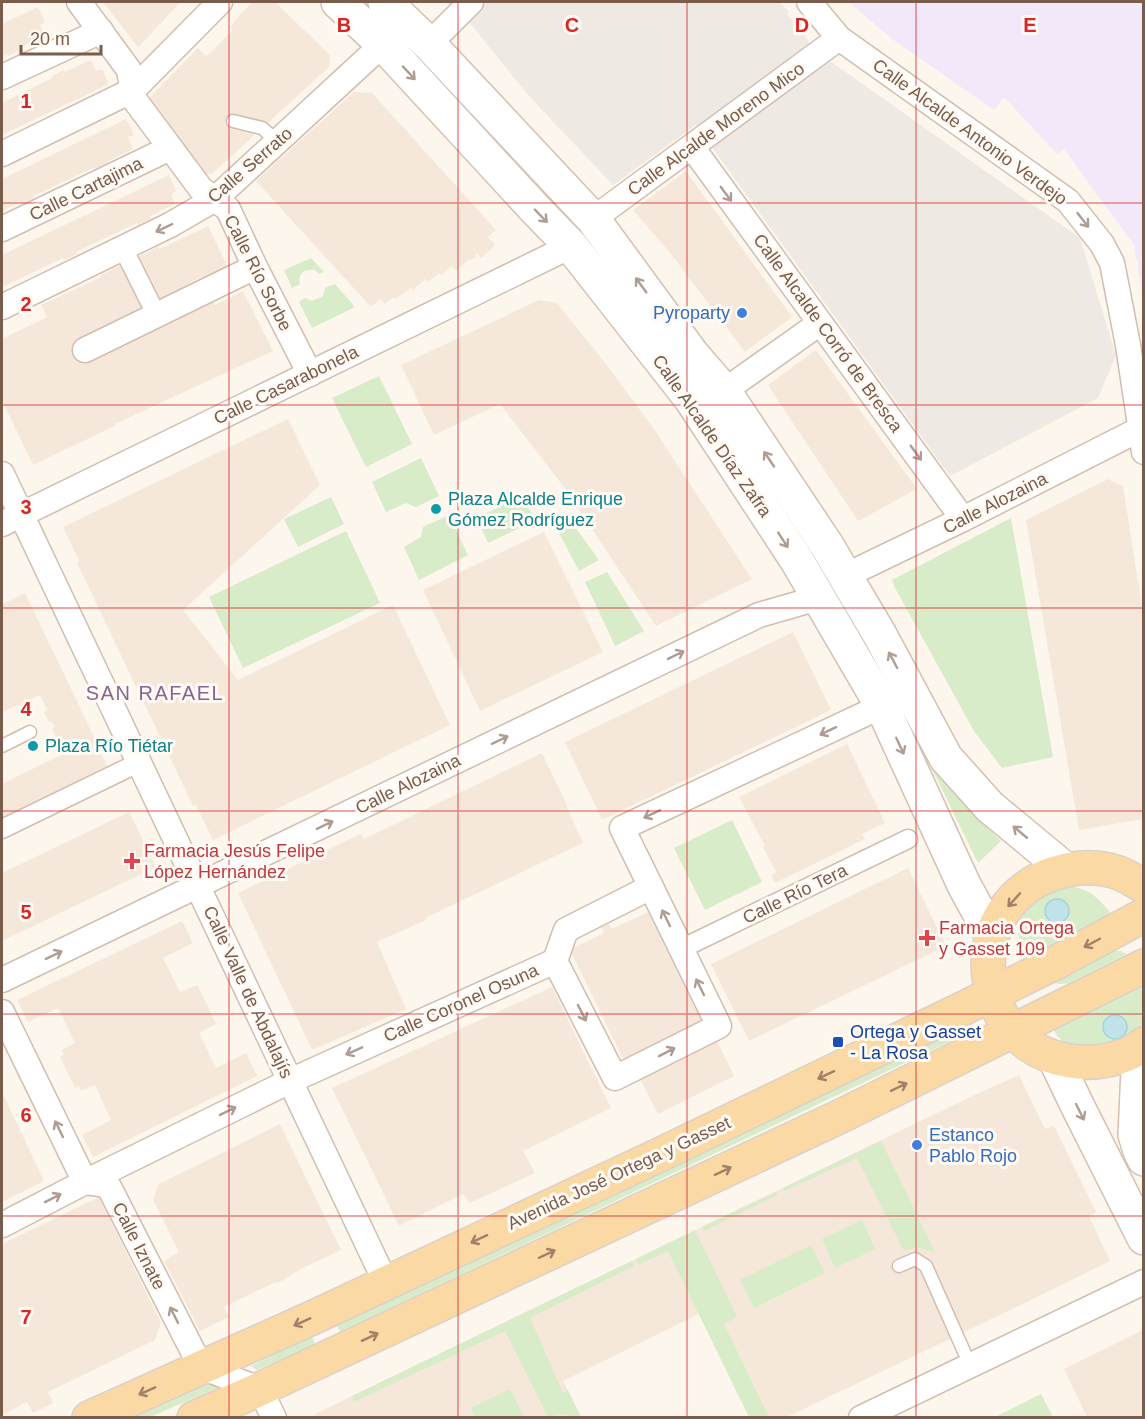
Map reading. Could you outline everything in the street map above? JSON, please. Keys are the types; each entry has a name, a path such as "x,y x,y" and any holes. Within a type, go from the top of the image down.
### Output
{"main road":[{"name":"Calle Alcalde Díaz Zafra","path":"338,2 383,44 571,246 691,399 796,560 882,706 964,885 992,936"},
{"name":"Calle Alcalde Díaz Zafra","path":"385,2 429,44 594,219 692,354 724,391 826,544 880,635 946,758 990,807 1065,869"},
{"path":"1141,1046 1113,1060 1084,1064 1055,1059 1034,1049 1013,1031 1000,1014 992,994 987,964 992,936 1002,913 1019,893 1041,878 1065,869 1092,868 1119,873 1143,886"},
{"name":"Avenida José Ortega y Gasset","path":"89,1418 314,1317 848,1065 1059,961 1143,915"},
{"path":"194,1418 840,1116 1143,966"},
{"path":"1141,1046 1135,1135 1143,1159"},
{"path":"1055,1059 1143,1238"}],"street":[{"name":"Calle Río Sorbe","path":"80,2 129,70 134,99 201,189 228,209 310,374"},
{"path":"2,154 133,90 220,2"},
{"path":"429,44 471,2"},
{"name":"Calle Alcalde Antonio Verdejo","path":"809,2 839,38 1068,201 1102,244 1112,263 1142,436"},
{"path":"2,78 101,31"},
{"name":"Calle Alcalde Moreno Mico","path":"594,219 839,38"},
{"name":"Calle Serrato","path":"2,307 170,225 215,199 383,44"},
{"name":"Calle Alcalde Corró de Bresca","path":"692,147 963,519"},
{"name":"Calle Cartajima","path":"2,229 170,148"},
{"name":"Calle Casarabonela","path":"11,520 571,246"},
{"path":"123,248 157,316"},
{"path":"85,350 255,267"},
{"path":"724,391 820,323"},
{"name":"Calle Alozaina","path":"845,576 1142,436"},
{"name":"Calle Valle de Abdalajís","path":"2,474 11,520 138,763 386,1283"},
{"name":"Calle Alozaina","path":"2,980 759,615 819,598"},
{"path":"555,961 615,1078 720,1026 622,828 882,706"},
{"path":"2,829 138,763"},
{"name":"Calle Río Tera","path":"681,949 908,839"},
{"name":"Calle Coronel Osuna","path":"2,1225 290,1081 555,961 566,930 651,887"},
{"path":"2,1012 85,1182"},
{"name":"Calle Iznate","path":"85,1182 108,1185 201,1367"},
{"path":"861,1418 1143,1282"},
{"path":"201,1367 260,1389 274,1418"}],"lane":[{"path":"233,121 262,128 278,142"},
{"path":"2,746 30,732"},
{"path":"899,1266 915,1259 926,1266 970,1365"}],"shaded area":[{"path":"103,2 181,2 138,47"},
{"path":"253,2 275,2 330,55 329,67 212,174 201,173 149,98 198,48 206,56 208,55 233,30 230,27"},
{"path":"447,2 780,2 810,43 830,61 1080,238 1116,355 1098,398 950,476 696,125 613,185 528,95 470,23"},
{"path":"849,2 1143,2 1143,298 1134,245 1064,149 1057,154 1004,97 994,110 892,39"},
{"path":"38,7 45,22 40,25 45,36 2,57 2,24"},
{"path":"91,60 96,71 102,69 109,84 2,135 2,103 64,70 65,72"},
{"path":"354,92 372,93 496,230 488,237 495,245 481,258 477,254 456,271 452,266 428,282 425,279 413,290 411,288 395,299 393,297 385,304 380,299 371,307 256,181"},
{"path":"126,119 134,135 128,137 133,149 96,169 95,167 33,196 34,198 22,204 20,202 2,211 2,179"},
{"path":"686,171 792,317 745,352 671,254 633,210"},
{"path":"169,175 176,191 171,194 175,204 150,216 151,219 138,225 137,223 76,252 77,254 64,260 63,258 2,287 2,255"},
{"path":"208,226 229,270 204,282 202,277 189,283 190,288 160,303 138,257"},
{"path":"121,265 143,310 75,343 212,300 215,305 243,291 273,351 115,424 33,465 2,400 2,339 47,317 41,305"},
{"path":"539,300 557,303 606,364 654,429 752,579 656,626 567,491 500,404 434,435 401,365"},
{"path":"816,350 917,489 858,521 768,385"},
{"path":"288,419 320,485 183,610 238,680 393,605 450,725 213,840 196,805 193,806 77,563 79,561 63,527"},
{"path":"1108,479 1123,486 1143,614 1143,819 1079,830 1026,520"},
{"path":"544,532 603,652 480,711 423,590"},
{"path":"25,593 109,767 52,794 53,798 44,802 41,799 36,802 37,805 27,810 25,807 9,815 10,818 2,822 2,784 67,752 60,738 57,739 52,728 55,727 52,721 49,722 44,712 47,710 40,695 2,712 2,603"},
{"path":"793,632 831,710 602,820 565,742"},
{"path":"847,744 885,823 862,834 865,839 775,883 771,875 776,872 739,797"},
{"path":"542,753 583,843 377,942 406,1009 312,1050 238,893 360,834 364,839"},
{"path":"129,812 156,867 2,941 2,873"},
{"path":"908,868 946,946 749,1041 711,964"},
{"path":"648,912 704,1026 626,1065 570,950 604,933 602,927 609,924 612,929"},
{"path":"182,921 193,943 163,958 180,992 197,985 200,990 216,1024 199,1033 216,1068 246,1053 257,1076 93,1157 82,1135 111,1120 95,1085 81,1091 79,1086 75,1088 60,1057 64,1055 62,1050 75,1043 58,1008 28,1022 17,1000"},
{"path":"552,987 611,1108 523,1151 535,1173 470,1203 463,1194 399,1226 332,1088"},
{"path":"717,1041 734,1076 658,1114 640,1079"},
{"path":"1019,1075 1045,1129 1054,1126 1096,1212 1089,1216 1110,1261 1025,1303 787,1417 749,1417 699,1314 563,1381 581,1417 316,1418 315,1414"},
{"path":"2,1092 44,1181 2,1202"},
{"path":"280,1124 341,1250 224,1307 229,1317 200,1331 164,1261 179,1252 153,1199 159,1184"},
{"path":"99,1197 161,1323 155,1340 48,1392 53,1403 33,1413 27,1402 2,1415 2,1244"},
{"path":"1143,1330 1143,1417 1087,1417 1064,1369"}],"green space":[{"path":"359,2 368,2 414,46 545,188 541,191"},
{"path":"311,258 324,272 319,274 315,270 305,271 301,274 300,284 292,288 284,270"},
{"path":"335,284 355,307 312,328 299,302 305,298 312,301 323,296 325,288"},
{"path":"379,376 412,444 366,467 332,398"},
{"path":"421,458 439,496 416,507 406,503 386,512 372,482"},
{"path":"521,496 536,520 488,543 477,518"},
{"path":"331,497 344,524 298,547 284,519"},
{"path":"449,515 468,555 419,580 404,547 421,537 423,527"},
{"path":"1011,518 1053,757 1002,768 974,731 892,580"},
{"path":"570,520 599,560 579,571 557,529"},
{"path":"346,531 380,603 243,668 209,597"},
{"path":"819,560 939,773 968,809 1001,841 978,863 935,775 813,564"},
{"path":"607,572 644,631 615,646 585,582"},
{"path":"732,820 762,882 705,910 674,848"},
{"path":"1072,886 1079,888 1095,896 1112,915 1025,961 1018,932 1020,917 1041,892","holes":["1054,899 1066,905 1067,918 1045,914 1048,903"]},
{"path":"1105,951 1120,951 1127,954 1068,983 1058,984 1049,979"},
{"path":"1143,976 1143,1029 1109,1052 1068,1046 1057,1036 1050,1022"},
{"path":"950,1032 953,1040 340,1332 336,1324"},
{"path":"881,1141 935,1252 917,1247 904,1251 857,1158 785,1191 783,1188"},
{"path":"776,1192 778,1195 704,1231 702,1227"},
{"path":"862,1220 875,1249 835,1268 822,1239"},
{"path":"695,1230 737,1317 724,1324 769,1417 749,1417 668,1251 638,1265 636,1259"},
{"path":"811,1245 825,1273 754,1308 740,1280"},
{"path":"632,1261 634,1266 530,1318 563,1393 568,1390 581,1417 564,1414 548,1417 505,1331 354,1402 352,1396"},
{"path":"312,1336 315,1344 257,1370 251,1366"},
{"path":"208,1384 226,1384 150,1417 131,1418"},
{"path":"510,1389 524,1417 475,1417 471,1408"},
{"path":"1041,1394 1053,1417 995,1417"}],"water":[{"path":"1057,899 1066,902 1069,911 1066,920 1057,923 1048,920 1045,911 1048,902"},
{"path":"1115,1015 1120,1016 1126,1022 1126,1032 1120,1038 1115,1039 1110,1038 1104,1032 1103,1027 1104,1022 1110,1016"}],"place":[{"name":"Pyroparty","path":"742,313"},
{"name":"Plaza Alcalde Enrique Gómez Rodríguez","path":"436,509"},
{"name":"Plaza Río Tiétar","path":"33,746"},
{"name":"Farmacia Jesús Felipe López Hernández","path":"132,861"},
{"name":"Farmacia Ortega y Gasset 109","path":"927,938"},
{"name":"Ortega y Gasset - La Rosa","path":"838,1042"},
{"name":"Estanco Pablo Rojo","path":"917,1145"}],"district":[{"name":"SAN RAFAEL","path":"155,693"}]}
